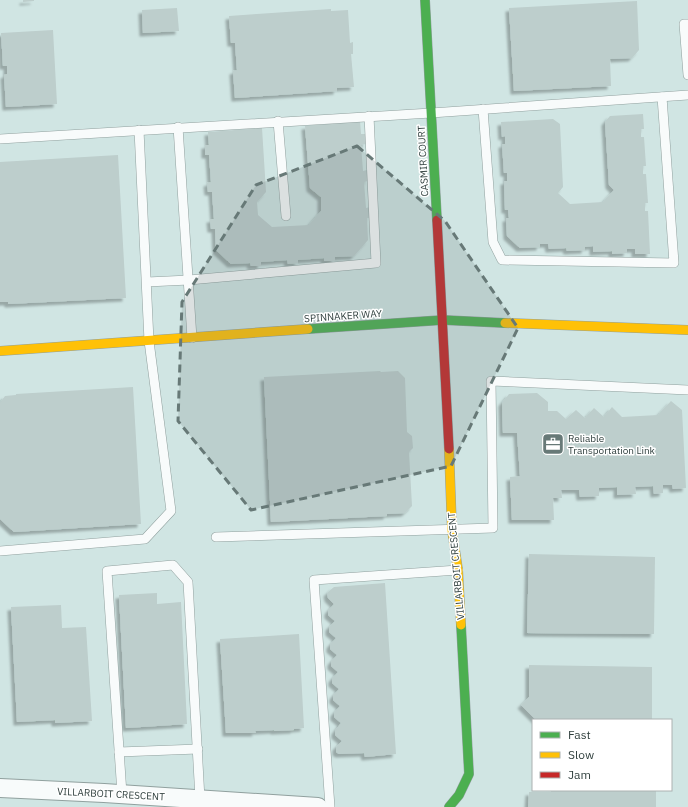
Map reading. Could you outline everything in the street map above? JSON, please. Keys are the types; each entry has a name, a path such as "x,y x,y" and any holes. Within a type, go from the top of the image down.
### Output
{"street":[{"name":"CASMIR COURT","path":"425,0 443,320"},
{"name":"SPINNAKER WAY","path":"0,351 443,320 688,330"},
{"name":"VILLARBOIT CRESCENT","path":"443,320 452,530 458,570 469,774 459,794 449,807"},
{"name":"VILLARBOIT CRESCENT","path":"0,788 122,794 311,807"}],"lane":[{"path":"688,24 684,24 688,74"},
{"path":"0,139 178,127 431,113 688,95"},
{"path":"483,109 493,242 502,260 674,263 662,97"},
{"path":"147,282 189,280 376,263 369,116"},
{"path":"278,121 286,216"},
{"path":"178,127 192,338"},
{"path":"0,551 146,539 171,511 149,341 139,130"},
{"path":"216,537 493,528 491,381 688,390"},
{"path":"122,794 107,571 173,565 188,582 200,799"},
{"path":"330,807 314,580 458,570"},
{"path":"119,752 198,749"}],"highlighted area":[{"path":"357,146 445,221 518,328 451,466 251,510 178,421 182,302 256,185"}],"building":[{"path":"23,0 34,0 34,1 23,2"},
{"path":"637,1 639,50 632,58 610,59 611,86 514,91 509,8"},
{"path":"177,8 179,31 143,33 142,10"},
{"path":"331,9 331,11 348,10 350,43 353,42 353,54 351,54 354,87 337,88 337,91 235,98 233,71 237,70 235,43 231,43 229,16"},
{"path":"53,30 57,104 6,107 4,75 7,74 7,66 3,66 1,33"},
{"path":"643,114 644,129 641,129 641,137 644,137 646,166 643,166 643,174 646,174 648,203 645,203 645,211 648,211 650,254 635,254 635,249 627,249 627,253 612,254 612,251 593,252 593,246 585,247 585,250 567,251 566,248 549,249 548,244 540,244 540,247 520,248 507,236 506,218 509,218 508,210 505,210 504,181 507,181 507,173 504,173 502,144 505,144 505,136 502,137 501,122 553,119 560,124 563,187 558,193 570,204 603,202 614,190 609,185 605,122 610,116"},
{"path":"360,121 361,134 365,134 366,144 361,145 363,171 367,170 368,181 364,182 366,208 370,207 370,218 367,218 368,240 354,256 335,257 335,261 324,261 324,258 298,260 298,263 288,264 287,260 261,262 261,266 251,266 250,263 231,264 216,250 215,229 211,229 210,219 214,219 212,192 208,192 207,183 211,182 209,155 205,155 205,145 209,145 208,132 262,128 266,192 257,202 258,215 272,227 309,225 321,211 321,197 310,188 305,126"},
{"path":"118,155 126,298 8,304 8,302 0,302 0,162"},
{"path":"398,371 405,378 407,432 412,436 413,448 409,452 412,506 405,513 387,514 387,516 271,522 264,377"},
{"path":"133,387 141,524 14,532 0,519 0,403 5,396 16,394"},
{"path":"537,393 548,402 548,411 557,411 566,419 576,410 585,418 594,408 604,417 612,407 622,417 658,415 671,401 682,410 686,488 673,489 672,485 663,485 663,493 654,494 653,486 635,487 636,494 617,495 617,487 599,488 599,496 580,497 579,490 561,490 562,498 553,498 554,520 512,520 510,477 520,476 517,433 503,433 502,403 509,394"},
{"path":"529,554 655,557 654,634 527,633"},
{"path":"385,583 396,754 365,757 364,753 339,754 336,752 336,747 342,741 335,735 335,731 341,723 334,717 334,713 340,706 333,700 333,696 339,689 332,683 332,679 338,672 331,666 331,662 337,655 330,649 330,645 336,638 329,632 329,627 335,621 328,615 328,611 334,604 328,598 327,593 334,587"},
{"path":"157,593 157,604 181,602 187,724 126,728 119,595"},
{"path":"61,605 62,628 86,627 92,721 55,723 55,720 17,722 11,607"},
{"path":"299,634 304,728 294,730 255,731 256,733 226,733 220,639"},
{"path":"529,665 652,667 652,719 535,719 521,705 529,697"},
{"path":"656,791 656,807 528,807 529,792"}],"traffic: fast":[{"path":"425,0 437,220"},
{"path":"308,329 443,320 505,323"},
{"path":"449,807 459,795 469,774 461,625"}],"traffic: slow":[{"path":"505,323 688,330"},
{"path":"0,351 308,329"},
{"path":"449,449 452,530 458,570 461,625"}],"traffic: jam":[{"path":"437,220 449,449"}],"place":[{"name":"Reliable Transportation Link","path":"553,444"}]}
